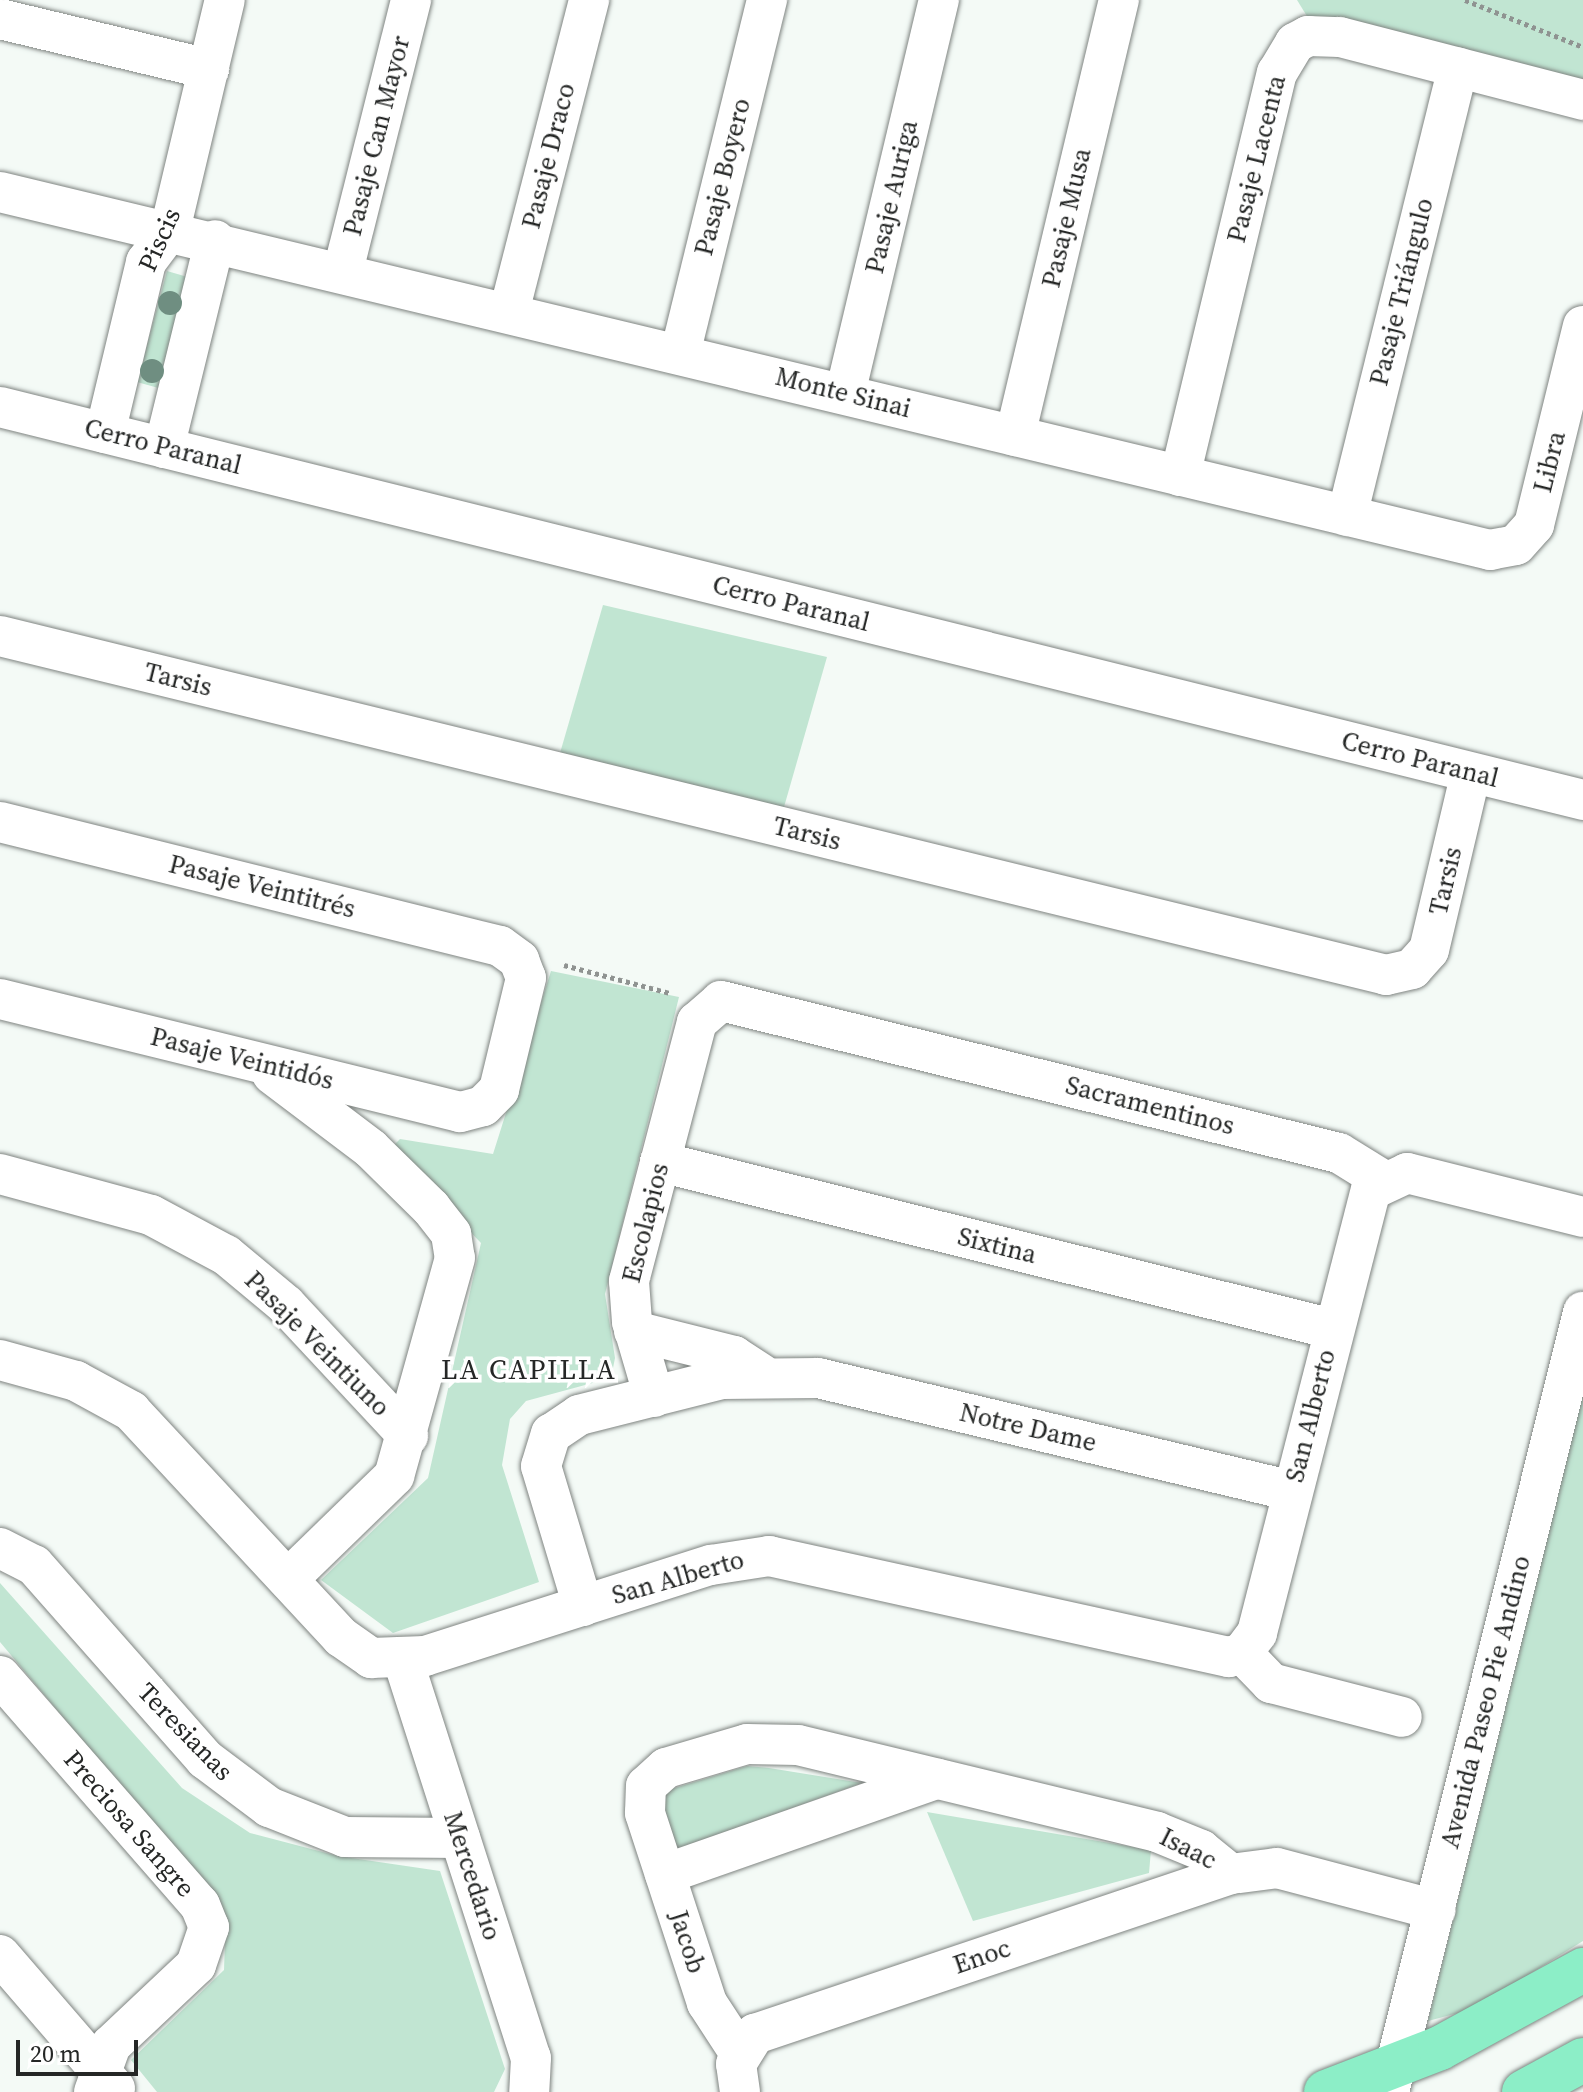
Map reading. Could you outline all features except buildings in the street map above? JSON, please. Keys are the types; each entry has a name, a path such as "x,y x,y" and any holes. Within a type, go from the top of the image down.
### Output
{"main road":[{"path":"1326,2092 1392,2080 1583,1970"},
{"path":"1524,2092 1583,2060"}],"street":[{"name":"Piscis","path":"105,433 146,262 170,230 225,0"},
{"name":"Pasaje Can Mayor","path":"343,271 411,0"},
{"name":"Pasaje Draco","path":"509,312 589,0"},
{"name":"Pasaje Boyero","path":"680,354 767,0"},
{"name":"Pasaje Auriga","path":"845,394 939,0"},
{"name":"Pasaje Musa","path":"1015,436 1119,0"},
{"path":"0,19 209,69"},
{"name":"Pasaje Lacenta","path":"1180,476 1288,50 1321,35 1583,100"},
{"name":"Pasaje Triángulo","path":"1347,516 1458,68"},
{"name":"Monte Sinai","path":"0,192 215,240 1477,548 1516,545"},
{"name":"Piscis","path":"164,448 215,240"},
{"name":"Libra","path":"1516,545 1538,511 1583,326"},
{"name":"Cerro Paranal","path":"0,407 1583,800"},
{"name":"Tarsis","path":"0,636 1386,975 1412,969 1429,950 1471,773"},
{"name":"Pasaje Veintitrés","path":"0,822 500,946 519,960"},
{"name":"Pasaje Veintidós","path":"0,999 460,1112 483,1106 503,1079 525,988 519,960"},
{"name":"Sacramentinos","path":"710,1004 731,1002 1339,1153 1381,1179"},
{"name":"Escolapios","path":"654,1397 634,1331 629,1281 697,1022 710,1004"},
{"path":"251,1061 371,1149 438,1216 454,1246 408,1436 383,1491 288,1579"},
{"path":"371,1149 368,1120 377,1092"},
{"name":"Sixtina","path":"660,1162 1333,1329"},
{"path":"1381,1179 1407,1173 1583,1217"},
{"name":"Pasaje Veintiuno","path":"0,1174 151,1215 226,1255 286,1305 408,1436"},
{"name":"San Alberto","path":"0,1360 76,1381 131,1411 355,1649 403,1660 729,1559 769,1556 1216,1656 1242,1653 1257,1633 1365,1203 1381,1179"},
{"name":"Avenida Paseo Pie Andino","path":"1392,2080 1583,1312"},
{"name":"Notre Dame","path":"634,1331 734,1356 762,1374"},
{"name":"Notre Dame","path":"654,1397 762,1374 818,1378 1293,1491"},
{"path":"583,1606 544,1477 545,1444 569,1419 654,1397"},
{"name":"Teresianas","path":"0,1548 34,1565 205,1759 269,1807 345,1837 460,1838"},
{"path":"1242,1653 1271,1683 1402,1717"},
{"name":"Mercedario","path":"403,1660 531,2058 529,2092"},
{"name":"Preciosa Sangre","path":"0,1676 206,1915 205,1953 118,2036 105,2085"},
{"name":"Isaac","path":"646,1786 666,1768 765,1742 937,1779 1179,1839 1231,1874 1277,1868 1436,1910"},
{"path":"665,1874 937,1779"},
{"name":"Jacob","path":"646,1786 643,1804 714,2019 739,2052"},
{"name":"Enoc","path":"739,2052 766,2029 1231,1874"},
{"path":"0,1955 105,2085"},
{"path":"739,2052 740,2092"}],"path":[{"path":"1465,0 1583,47"},
{"path":"519,960 551,961 710,1004"}],"green space":[{"path":"1297,0 1583,0 1583,93 1313,26"},
{"path":"167,271 191,278 162,389 137,382"},
{"path":"603,605 827,657 782,814 558,760"},
{"path":"551,971 679,997 605,1294 615,1358 611,1378 526,1401 510,1419 502,1465 539,1582 393,1633 321,1580 428,1478 481,1243 390,1149 400,1139 493,1154"},
{"path":"1583,1393 1583,1941 1473,2009 1428,2021"},
{"path":"0,1583 182,1788 250,1833 338,1856 440,1871 505,2069 494,2092 157,2092 131,2060 224,1970 225,1942 210,1893 0,1642"},
{"path":"747,1766 862,1783 676,1850 660,1802 668,1790"},
{"path":"927,1812 1151,1850 1149,1873 973,1921"}],"district":[{"name":"LA CAPILLA","path":"529,1369"}]}
